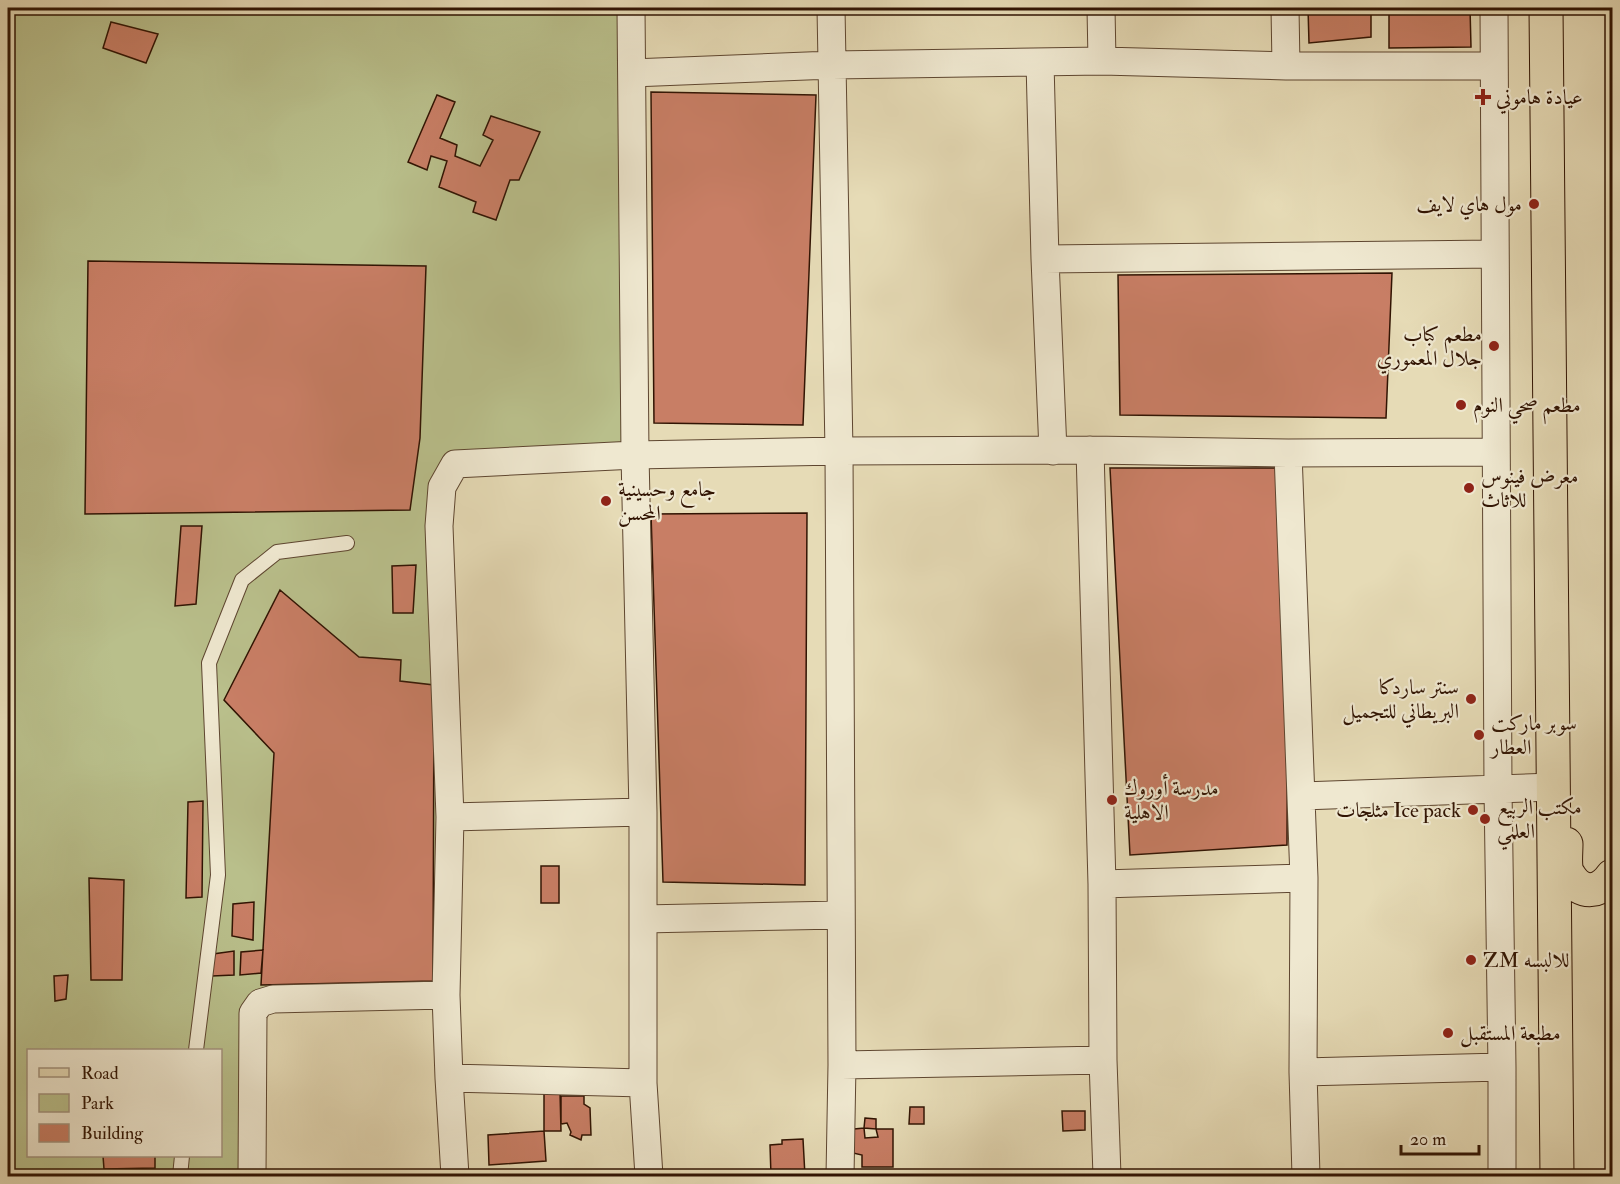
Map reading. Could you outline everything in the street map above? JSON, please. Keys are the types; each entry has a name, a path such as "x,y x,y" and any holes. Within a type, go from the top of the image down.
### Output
{"main road":[{"path":"1546,8 1557,1176"},
{"path":"1552,736 1563,766 1566,806 1566,870 1575,884 1585,890 1605,886 1612,876"}],"street":[{"path":"631,8 635,455 643,812 643,1083 650,1176"},
{"path":"831,8 839,451 842,1065 840,1176"},
{"path":"1101,8 1102,61"},
{"path":"1286,8 1286,66"},
{"path":"1494,8 1502,1176"},
{"path":"632,73 832,65 1102,61 1286,66 1494,66"},
{"path":"1040,62 1053,451"},
{"path":"1045,259 1495,254"},
{"path":"1090,450 1102,884 1103,1060 1107,1176"},
{"path":"455,1176 446,995 450,817 439,526 441,487 455,464 635,455 839,451 1496,452"},
{"path":"1288,453 1302,796 1303,1072 1306,1176"},
{"path":"1302,796 1553,787"},
{"path":"450,817 643,812"},
{"path":"1102,884 1304,878"},
{"path":"643,919 841,915"},
{"path":"252,1176 253,1013 260,1003 273,999 446,995"},
{"path":"842,1065 1103,1060"},
{"path":"1303,1072 1502,1067"},
{"path":"449,1078 643,1083"}],"lane":[{"path":"196,1049 218,875 209,663 242,580 277,552 347,543"},
{"path":"180,1176 182,1157"}],"green space":[{"path":"8,8 631,8 635,455 455,464 442,487 446,995 268,1000 253,1176 8,1175"}],"building":[{"path":"1308,8 1371,8 1371,37 1309,43"},
{"path":"1389,8 1470,8 1471,47 1389,48"},
{"path":"111,22 158,34 146,63 103,48"},
{"path":"651,92 816,95 803,425 654,423"},
{"path":"437,95 455,102 440,138 457,145 455,156 480,166 493,140 483,135 491,116 540,132 519,180 510,180 496,220 473,212 476,202 439,187 447,161 431,156 427,170 408,162"},
{"path":"88,261 426,266 420,438 410,510 85,514"},
{"path":"1392,273 1386,418 1120,415 1118,275"},
{"path":"1110,468 1289,468 1287,845 1130,855"},
{"path":"807,513 805,885 663,882 651,514"},
{"path":"181,526 202,526 196,604 175,606"},
{"path":"416,565 413,613 393,613 392,566"},
{"path":"280,590 359,657 401,660 400,681 434,685 433,981 261,985 274,753 224,700"},
{"path":"203,801 202,897 186,898 188,802"},
{"path":"541,866 559,866 559,903 541,903"},
{"path":"89,878 124,880 122,980 91,980"},
{"path":"254,902 253,940 232,936 233,904"},
{"path":"263,950 261,973 240,975 241,952"},
{"path":"234,951 234,975 212,976 213,954"},
{"path":"68,975 66,999 55,1001 54,976"},
{"path":"560,1092 561,1131 544,1131 544,1093"},
{"path":"561,1096 584,1096 584,1104 590,1108 591,1135 582,1135 581,1140 570,1135 567,1123 561,1124"},
{"path":"910,1107 924,1107 924,1124 909,1124"},
{"path":"1062,1111 1085,1111 1085,1130 1063,1131"},
{"path":"865,1118 876,1119 876,1129 864,1128"},
{"path":"864,1128 865,1138 878,1137 876,1129 893,1129 893,1167 862,1167 862,1155 853,1153 854,1129"},
{"path":"544,1131 546,1161 489,1165 488,1135"},
{"path":"803,1139 805,1176 771,1176 770,1145 782,1144 782,1140"},
{"path":"103,1157 155,1157 155,1168 104,1169"}],"place":[{"name":"عيادة هاموني","path":"1483,97"},
{"name":"مول هاي لايف","path":"1534,204"},
{"name":"مطعم كباب جلال المعموري","path":"1494,346"},
{"name":"مطعم صحي النوم","path":"1461,405"},
{"name":"معرض فينوس للاثاث","path":"1469,488"},
{"name":"جامع وحسينية المحسن","path":"606,501"},
{"name":"سنتر ساردكا البريطاني للتجميل","path":"1471,699"},
{"name":"سوبر ماركت العطار","path":"1479,735"},
{"name":"مدرسة أوروك الاهلية","path":"1112,800"},
{"name":"مثلجات Ice pack","path":"1473,810"},
{"name":"مكتب الربيع العلمي","path":"1485,819"},
{"name":"ZM للالبسه","path":"1471,960"},
{"name":"مطبعة المستقبل","path":"1448,1033"}]}
